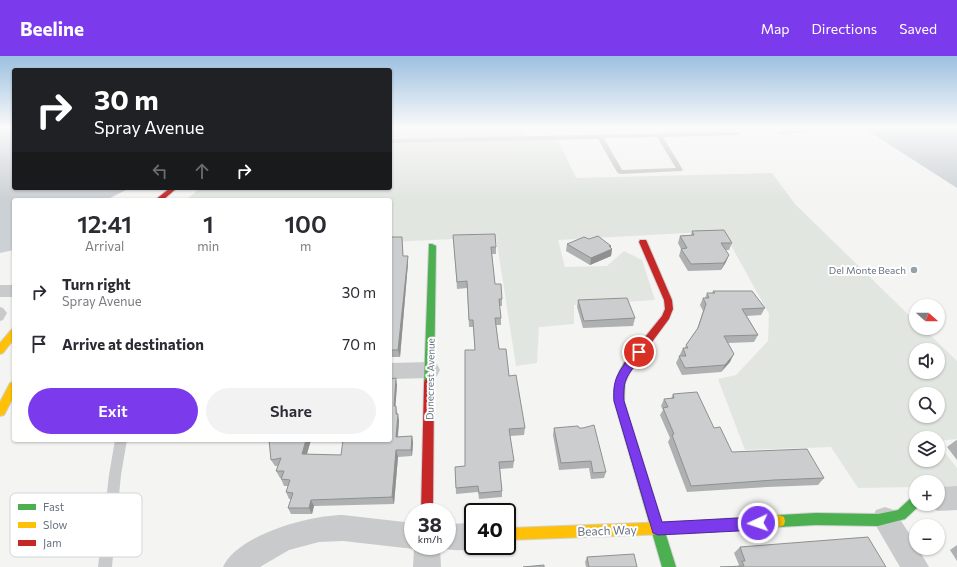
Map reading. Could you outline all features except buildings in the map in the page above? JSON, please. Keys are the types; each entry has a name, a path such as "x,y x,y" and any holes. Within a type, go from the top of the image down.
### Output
{"street":[{"path":"162,198 172,190"},
{"path":"643,242 668,300 669,309 666,317 621,376 618,388 619,401 670,567"},
{"name":"Dunecrest Avenue","path":"427,503 432,246"},
{"path":"0,291 12,291"},
{"path":"0,350 12,335"},
{"path":"392,371 430,370"},
{"path":"0,412 12,390"},
{"path":"945,499 957,498"},
{"name":"Beach Way","path":"516,534 658,529 816,518 838,520 885,519 903,514 909,506"},
{"path":"885,519 915,567"},
{"path":"237,567 257,552 281,540 306,532 333,528 404,535"},
{"path":"426,567 427,555"}],"lane":[{"path":"608,151 620,172 680,170 669,151"},
{"path":"0,310 2,313 0,318"},
{"path":"112,493 121,442"},
{"path":"105,567 106,557"}],"shaded area":[{"path":"0,151 12,151 12,190 126,190 110,198 12,198 12,250 0,253"},
{"path":"392,151 563,151 576,178 772,173 795,204 909,315 909,335 930,335 938,343 909,343 909,379 945,379 945,349 957,361 957,439 945,440 945,431 909,431 909,467 945,467 945,453 957,468 957,486 945,487 945,475 909,475 909,487 858,488 831,447 745,450 718,379 736,375 768,341 769,314 723,231 558,240 565,267 607,266 624,251 642,260 655,300 574,305 574,324 539,327 537,363 516,366 496,237 392,242 392,198 188,198 198,190 392,190"},
{"path":"899,151 957,151 957,188"}],"traffic: fast":[{"path":"429,383 432,246"},
{"path":"628,366 620,383 619,401 669,567"},
{"path":"779,521 816,519 878,520 901,515 909,508"}],"traffic: slow":[{"path":"0,350 12,335"},
{"path":"0,412 12,390"},
{"path":"516,534 694,527 779,521"}],"traffic: jam":[{"path":"162,198 172,190"},
{"path":"628,366 666,317 669,309 668,300 643,242"},
{"path":"427,503 429,383"}],"place":[{"name":"Del Monte Beach","path":"914,270"}],"route":[{"path":"639,352 621,376 618,388 619,401 658,529 758,523"}]}
